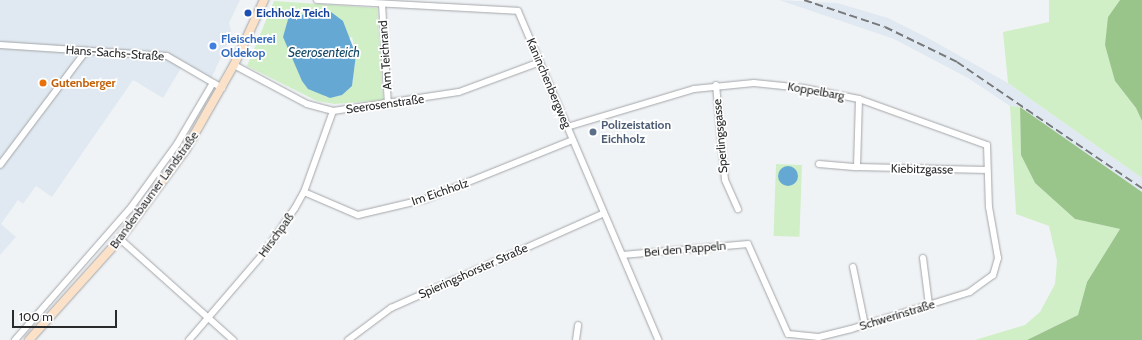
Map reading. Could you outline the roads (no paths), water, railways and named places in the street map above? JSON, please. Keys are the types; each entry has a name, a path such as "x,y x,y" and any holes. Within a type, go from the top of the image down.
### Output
{"main road":[{"name":"Brandenbaumer Landstraße","path":"29,340 120,239 186,149 234,66 264,0"}],"street":[{"name":"Kaninchenbergweg","path":"317,0 518,11 658,340"},
{"name":"Am Teichrand","path":"382,4 388,105"},
{"name":"Hans-Sachs-Straße","path":"0,45 167,56 222,88"},
{"path":"0,165 86,51"},
{"name":"Seerosenstraße","path":"234,66 307,104 333,111 388,105 459,92 540,62"},
{"name":"Brandenbaumer Landstraße","path":"15,340 129,210 177,144 213,83"},
{"name":"Koppelbarg","path":"567,127 716,84 778,85 859,99 985,142 991,220"},
{"name":"Sperlingsgasse","path":"716,84 725,180 738,209"},
{"path":"857,167 859,99"},
{"name":"Hirschpaß","path":"189,340 263,254 304,192 333,111"},
{"name":"Im Eichholz","path":"304,192 358,215 426,199 573,140"},
{"name":"Kiebitzgasse","path":"819,164 857,167 987,170"},
{"name":"Spieringshorster Straße","path":"348,340 391,308 604,213"},
{"name":"Schwerinstraße","path":"748,244 787,337 818,337 865,325 970,292 993,275 998,258 991,220"},
{"path":"120,239 209,316 234,340"},
{"name":"Bei den Pappeln","path":"622,254 748,244"},
{"path":"923,258 930,305"},
{"path":"853,267 865,325"},
{"path":"576,340 578,325"}],"water":[{"name":"Seerosenteich","path":"331,12 343,21 356,55 352,86 342,95 330,98 308,89 302,81 283,37 289,16"},
{"path":"788,166 795,169 798,176 795,183 788,186 781,183 778,176 781,169"}],"railway":[{"path":"804,0 885,27 957,62 1142,188"}],"place":[{"name":"Eichholz Teich","path":"248,13"},
{"name":"Fleischerei Oldekop","path":"213,46"},
{"name":"Gutenberger","path":"43,83"},
{"name":"Polizeistation Eichholz","path":"593,132"}]}
